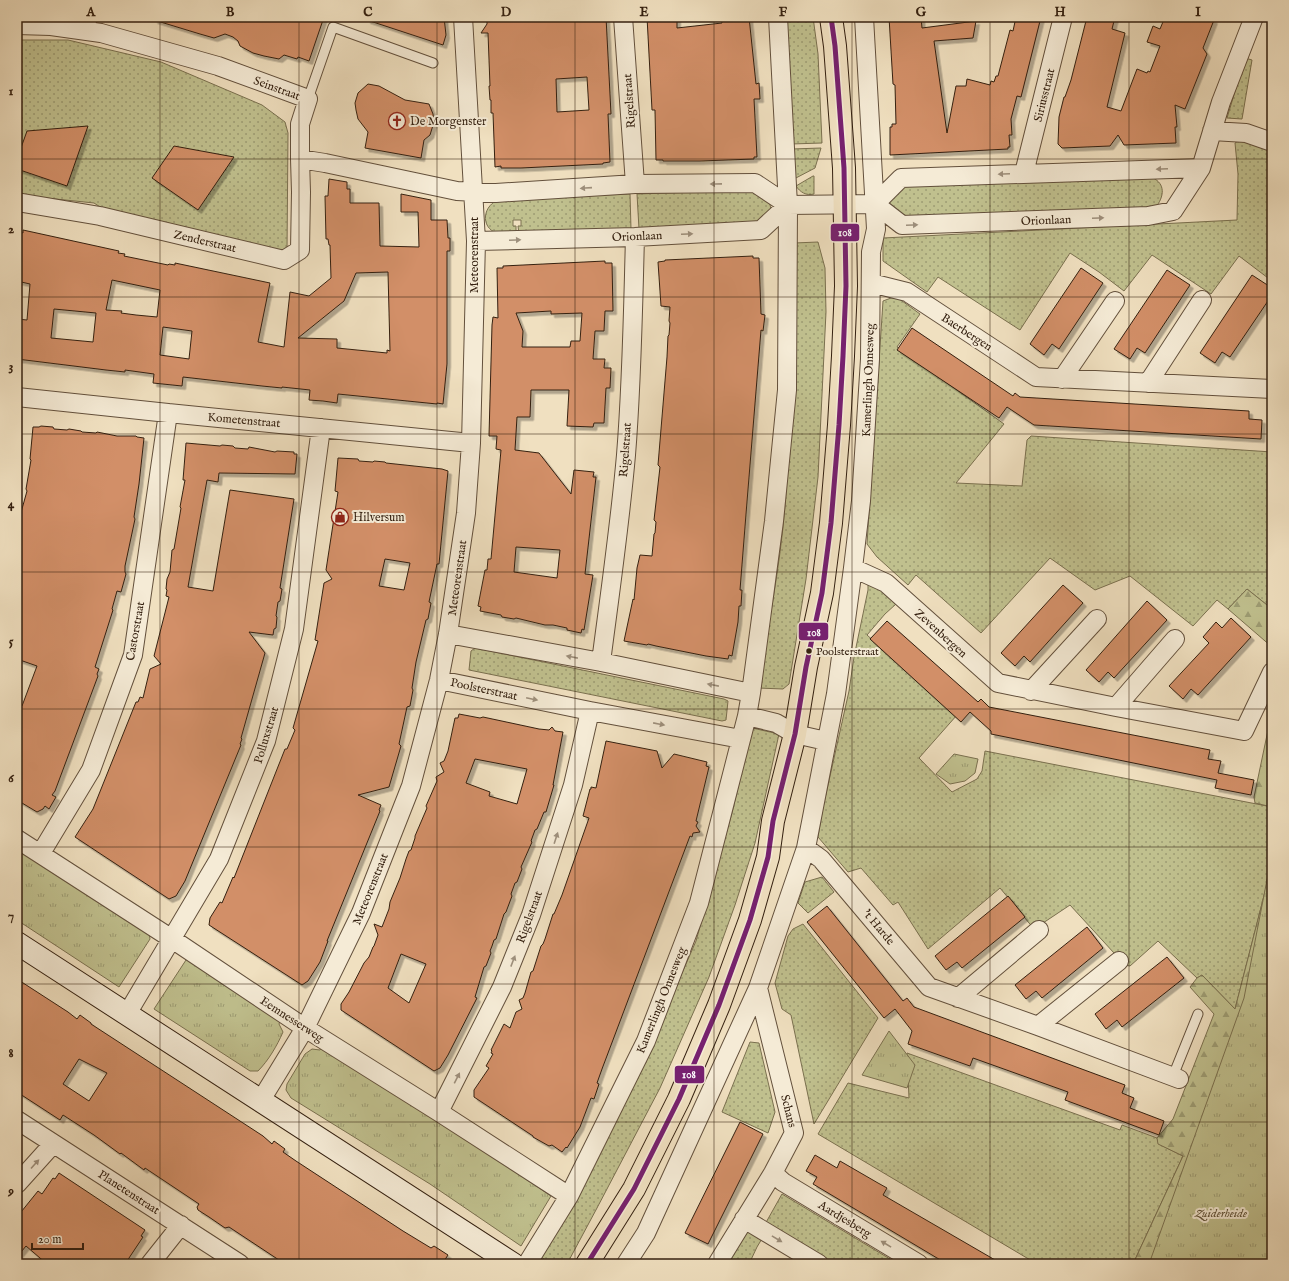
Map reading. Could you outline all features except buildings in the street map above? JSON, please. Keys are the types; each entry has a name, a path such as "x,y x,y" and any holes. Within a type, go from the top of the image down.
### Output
{"main road":[{"name":"Kamerlingh Onnesweg","path":"587,1264 634,1189 679,1099 719,1005 750,920 768,857 785,824 810,737 820,670 822,593 831,523 839,425 846,286 842,138 835,46 831,17"},
{"name":"Kamerlingh Onnesweg","path":"604,1264 620,1236 634,1189"}],"street":[{"name":"Meteorenstraat","path":"261,1100 305,1028 361,913 409,793 439,680 448,634 466,513 471,443 476,241 464,17"},
{"name":"Rigelstraat","path":"624,17 635,184"},
{"name":"Kamerlingh Onnesweg","path":"527,1264 568,1196 646,1041 696,910 741,739 751,692 774,521 787,390 788,205 778,17"},
{"name":"Kamerlingh Onnesweg","path":"626,1264 646,1233 758,988 806,848 810,737 836,694 861,501 870,359 871,252 876,230 864,17"},
{"name":"Siriusstraat","path":"1024,173 1063,17"},
{"name":"Orionlaan","path":"875,204 902,225 1148,216 1172,211 1201,168 1221,102 1254,17"},
{"name":"Seinstraat","path":"17,25 51,26 91,24 101,33 218,66 308,99 300,124 300,159"},
{"path":"1212,131 1246,133 1272,142"},
{"path":"300,159 457,191 473,192 496,193 635,184 755,183 788,205 875,204 901,178 1201,168"},
{"name":"Zenderstraat","path":"17,202 100,216 284,260 300,250 300,159"},
{"name":"Orionlaan","path":"476,241 635,237 760,230 788,205"},
{"name":"Rigelstraat","path":"601,662 617,541 626,454 635,237"},
{"name":"Baerbergen","path":"871,283 907,292 1036,377 1272,389"},
{"path":"1062,378 1115,300"},
{"path":"1148,383 1202,300"},
{"name":"Kometenstraat","path":"17,397 168,414 471,443"},
{"name":"Castorstraat","path":"41,854 91,770 133,655 168,414"},
{"name":"Polluxstraat","path":"128,1014 219,859 266,741 294,629 321,428"},
{"name":"Zevenbergen","path":"853,568 886,583 998,683 1031,691 1244,731 1272,672"},
{"path":"1031,691 1097,619"},
{"path":"448,634 601,662 751,692"},
{"path":"1116,707 1175,639"},
{"name":"Poolsterstraat","path":"439,680 590,711 741,739"},
{"name":"Rigelstraat","path":"439,1112 502,988 530,915 573,785 590,711"},
{"path":"746,716 776,723 810,737"},
{"name":"Eemnesserweg","path":"17,839 172,939 305,1028 439,1112 568,1196"},
{"name":"'t Harde","path":"806,848 821,859 840,880 929,986 1176,1078"},
{"path":"958,998 1039,930"},
{"path":"17,943 513,1264"},
{"path":"1038,1026 1119,961"},
{"name":"Schans","path":"717,1264 773,1173 794,1133 758,988"},
{"name":"Planetenstraat","path":"17,1120 240,1264"},
{"path":"17,1184 53,1144"},
{"name":"Aardjesberg","path":"773,1173 783,1182 920,1264"},
{"path":"744,1220 819,1264"},
{"path":"150,1264 181,1225"}],"lane":[{"path":"308,99 333,27 433,63"},
{"path":"1176,1078 1198,1014"}],"green space":[{"path":"784,17 813,17 818,54 822,143 791,144"},
{"path":"17,40 68,40 161,62 262,105 285,122 288,133 287,252 114,216 94,203 17,195"},
{"path":"1245,58 1252,60 1242,119 1227,118"},
{"path":"1245,137 1272,147 1272,281 1239,256 1211,294 1152,255 1124,291 1070,253 1020,330 938,277 927,292 883,261 883,238 1237,220 1238,174 1235,143"},
{"path":"821,148 815,168 794,179 792,149"},
{"path":"1146,175 1154,178 1161,185 1162,196 1156,207 903,219 888,207 891,192 903,184"},
{"path":"813,176 814,194 804,193 799,190 796,186"},
{"path":"754,190 769,201 771,209 763,222 639,229 637,194"},
{"path":"630,194 631,229 519,234 518,226 521,226 521,220 513,220 513,226 516,226 516,234 504,234 497,233 492,230 486,221 487,211 490,206 501,199"},
{"path":"818,242 825,268 826,312 818,477 806,579 789,684 783,689 758,688 777,575 785,506 790,408 794,243"},
{"path":"891,298 898,298 920,314 897,347 1004,424 956,483 1022,486 1027,440 1031,436 1272,452 1272,609 1247,589 1228,609 1217,600 1193,626 1130,576 1095,590 1050,558 981,633 916,575 908,585 877,557 867,544 883,301"},
{"path":"868,585 876,587 896,604 885,614 867,635 957,715 919,758 952,792 977,779 982,771 985,751 1272,807 1272,851 1266,888 1235,1009 1202,975 1197,978 1158,941 1130,966 1125,965 1070,905 1034,929 1000,888 928,949 898,902 893,905 861,868 848,872 818,837 822,812 849,691"},
{"path":"1247,589 1272,609 1272,647 1228,609"},
{"path":"475,648 724,699 728,701 726,720 722,721 469,670 471,651"},
{"path":"1272,711 1272,807 1255,803 1254,797"},
{"path":"752,728 779,734 755,843 735,905 709,977 660,1088 567,1264 551,1264 541,1257 610,1131 696,941 732,813"},
{"path":"954,754 978,759 975,773 965,781 950,784 936,774"},
{"path":"17,847 149,933 150,939 119,987 17,920"},
{"name":"Zuiderheide","path":"1272,851 1272,1264 1133,1264 1183,1156 1158,1144 1157,1138 1173,1119 1214,1014 1190,987 1197,978 1202,975 1235,1009 1266,888"},
{"name":"Zuiderheide","path":"1272,854 1272,1264 1149,1264 1244,998"},
{"path":"822,877 834,892 808,913 798,903 805,882"},
{"path":"803,924 878,1018 814,1124 791,1015 782,1009 775,983 788,936 793,929"},
{"path":"186,960 191,960 281,1018 279,1024 283,1032 272,1053 258,1071 250,1071 154,1009"},
{"path":"889,1031 915,1065 907,1088 862,1075"},
{"path":"750,1042 759,1043 775,1112 768,1133 722,1112"},
{"path":"324,1044 398,1092 551,1196 521,1246 430,1184 291,1098 286,1090 287,1084 305,1054 312,1049 320,1050"},
{"path":"907,1053 1120,1130 1122,1125 1157,1138 1159,1144 1183,1156 1133,1264 1037,1264 818,1134 848,1083 909,1098"},
{"path":"782,1194 890,1259 887,1264 828,1264 764,1226"},
{"path":"746,1229 763,1237 749,1264 726,1264"}],"transit line":[{"name":"108","path":"587,1264 634,1189 679,1099 719,1005 750,920 768,857 773,821 795,734 806,667 822,593 831,523 843,356 846,286 844,168 835,46 831,17"}],"place":[{"name":"De Morgenster","path":"397,121"},
{"name":"Hilversum","path":"340,517"},
{"name":"Poolsterstraat","path":"809,651"}]}
